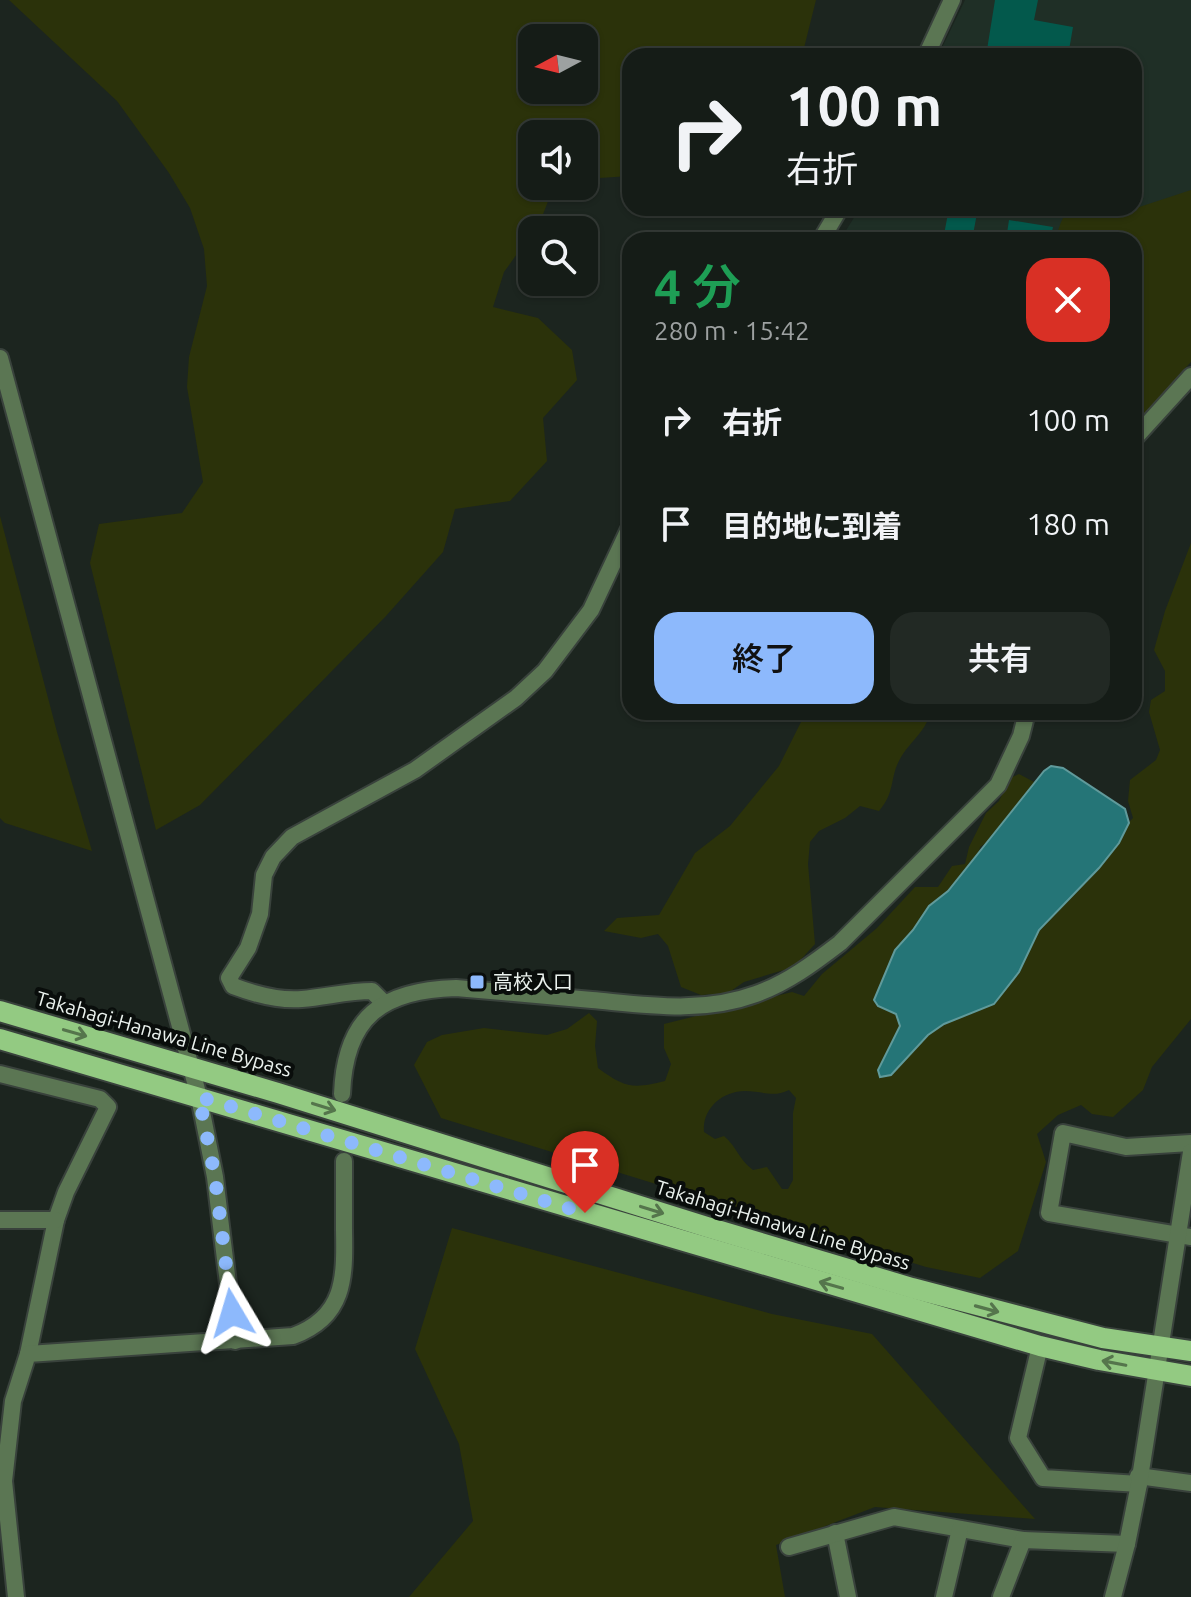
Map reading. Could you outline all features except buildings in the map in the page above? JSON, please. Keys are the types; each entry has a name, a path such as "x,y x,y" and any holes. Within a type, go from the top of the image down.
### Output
{"main road":[{"name":"Takahagi-Hanawa Line Bypass","path":"0,1011 191,1067 704,1237"},
{"name":"Takahagi-Hanawa Line Bypass","path":"0,1039 704,1237 909,1298 1040,1346 1191,1376"},
{"name":"Takahagi-Hanawa Line Bypass","path":"909,1298 1103,1338 1191,1351"}],"street":[{"path":"930,48 952,0"},
{"path":"0,358 199,1097 215,1177 235,1341"},
{"path":"1142,430 1191,376"},
{"path":"383,1002 372,991 341,992 300,999 279,998 233,986 229,978 248,948 260,914 264,875 273,857 292,837 415,770 516,698 545,671 591,610 622,544"},
{"path":"342,1094 346,1060 352,1042 364,1023 383,1002 428,989 456,988 685,1008 723,1004 757,994 812,965 840,943 998,785 1009,766 1025,720"},
{"path":"0,1074 100,1099 108,1107 80,1158 56,1220 28,1354 13,1401 4,1481 16,1597"},
{"path":"1184,1236 1049,1213 1063,1133 1126,1147 1191,1143"},
{"path":"1113,1597 1127,1544 1159,1346 1184,1236 1191,1152"},
{"path":"28,1354 293,1336 319,1323 334,1305 344,1269 344,1161"},
{"path":"0,1220 56,1220"},
{"path":"1040,1346 1018,1438 1043,1478 1191,1483"},
{"path":"789,1547 894,1517 1023,1540 1127,1544"},
{"path":"944,1597 960,1529"},
{"path":"835,1533 848,1597"},
{"path":"1001,1597 1023,1540"}],"shaded area":[{"path":"965,0 1191,0 1191,208 1142,212 1142,48 942,48"},
{"path":"855,216 1096,216 1084,217 1072,232 845,232"}],"green space":[{"path":"9,0 816,0 804,48 622,48 622,177 598,178 598,120 518,120 518,200 549,200 542,216 518,216 518,253 504,272 493,307 538,318 572,350 577,380 543,418 547,461 510,501 455,509 443,552 386,616 200,805 156,830 90,563 99,524 182,513 203,482 187,387 189,357 207,286 204,249 190,208 117,101"},
{"path":"1191,190 1191,362 1142,422 1142,232 1058,232 1064,216 1142,216 1142,206"},
{"path":"0,516 92,851 5,823 0,818"},
{"path":"1191,543 1191,1019 1152,1067 1143,1090 1113,1117 1092,1114 1081,1105 1058,1115 1037,1134 1046,1162 1018,1251 980,1278 926,1267 441,1118 414,1065 427,1042 442,1035 484,1028 547,1035 567,1029 589,1013 597,1021 595,1046 598,1068 615,1080 630,1085 665,1081 671,1064 664,1048 664,1024 792,992 804,996 822,974 877,928 915,887 938,887 952,866 965,864 969,847 986,813 999,801 1010,778 1019,774 1034,782 1019,821 980,847 978,858 1126,825 1133,818 1128,801 1130,780 1156,760 1160,750 1149,712 1151,700 1165,691 1165,671 1154,650","holes":["789,1090 796,1098 793,1113 793,1180 788,1189 782,1189 767,1167 753,1170 748,1166 724,1136 715,1139 704,1132 710,1109 729,1094 745,1091 778,1094"]},
{"path":"802,720 928,720 900,759 888,797 879,811 860,806 845,818 819,831 810,842 808,864 815,944 794,967 744,982 728,993 701,995 681,987 668,946 658,934 641,938 604,931 617,918 659,915 695,853 730,826 779,766"},
{"path":"452,1228 772,1314 872,1334 1035,1519 875,1507 776,1545 785,1597 409,1597 473,1521 459,1444 415,1349"}],"water":[{"path":"1051,766 1063,768 1125,809 1129,823 1119,843 1039,930 1019,972 994,1004 944,1024 928,1035 891,1075 880,1077 878,1070 900,1026 896,1014 878,1006 874,1000 895,950 929,906 948,891"}],"place":[{"name":"高校入口","path":"477,982"}],"route":[{"path":"232,1313 215,1177 199,1097 585,1213"}]}
